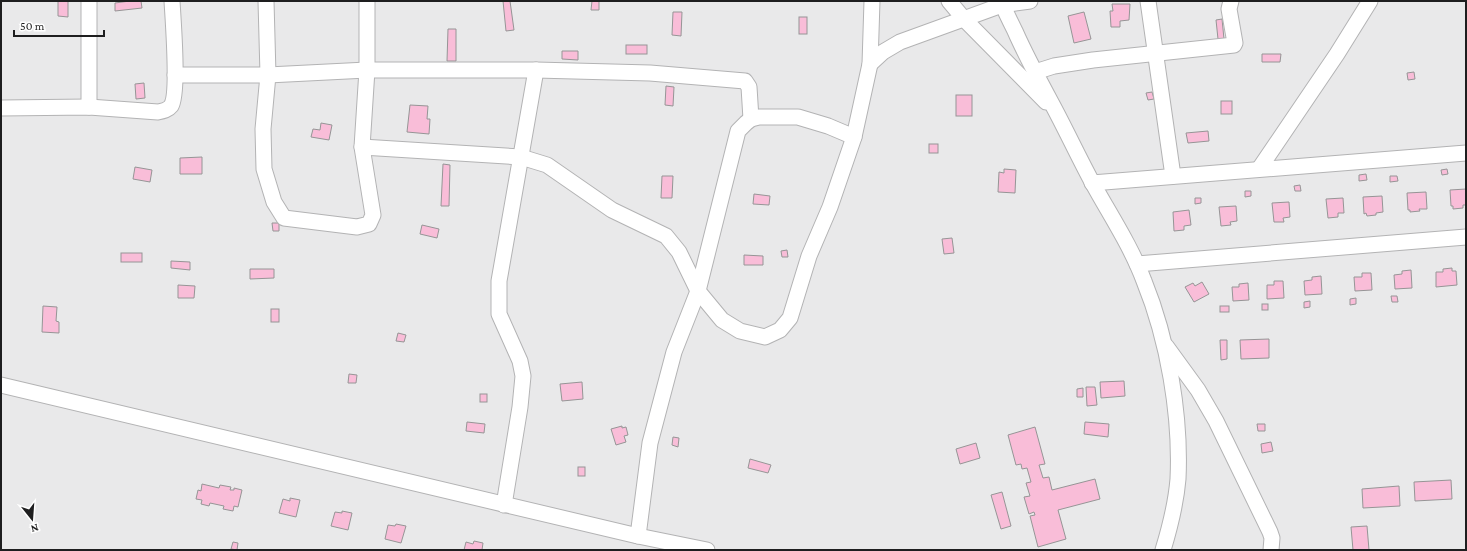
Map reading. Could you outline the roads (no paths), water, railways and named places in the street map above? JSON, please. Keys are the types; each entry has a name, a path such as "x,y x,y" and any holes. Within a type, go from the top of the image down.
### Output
{"street":[{"path":"89,1 89,107"},
{"path":"1,108 89,107 158,112 167,109 172,105 174,99 175,75 172,1"},
{"path":"266,1 268,75 263,129 264,169 274,202 284,218 357,227 369,224 373,215 362,147 367,70 367,1"},
{"path":"362,147 522,157 547,165 612,210 666,236 679,252 698,291 722,320 740,331 765,337 780,330 790,318 809,256 830,208 854,137 870,64 872,1"},
{"path":"949,1 964,19 1056,112"},
{"path":"870,64 883,52 900,42 964,19 1002,3 1030,1"},
{"path":"1148,1 1173,176"},
{"path":"1035,72 1054,66 1093,60 1234,45 1235,43 1229,9 1231,1"},
{"path":"1258,169 1338,54 1370,1"},
{"path":"1002,3 1035,72 1092,183 1114,219 1137,264 1144,281 1163,342 1174,400 1178,444 1178,480 1169,532 1163,550"},
{"path":"175,75 268,75 367,70 536,70 650,73 746,81 749,87 752,119"},
{"path":"504,505 520,407 523,376 520,361 499,314 499,281 522,157 536,70"},
{"path":"638,536 650,443 674,352 698,291 738,131 752,119 759,117 798,117 828,126 854,137"},
{"path":"1092,183 1466,152"},
{"path":"1137,264 1466,237"},
{"path":"1163,342 1198,390 1216,421 1270,532 1272,538 1271,550"},
{"path":"1,385 504,505 638,536 707,550"}]}
